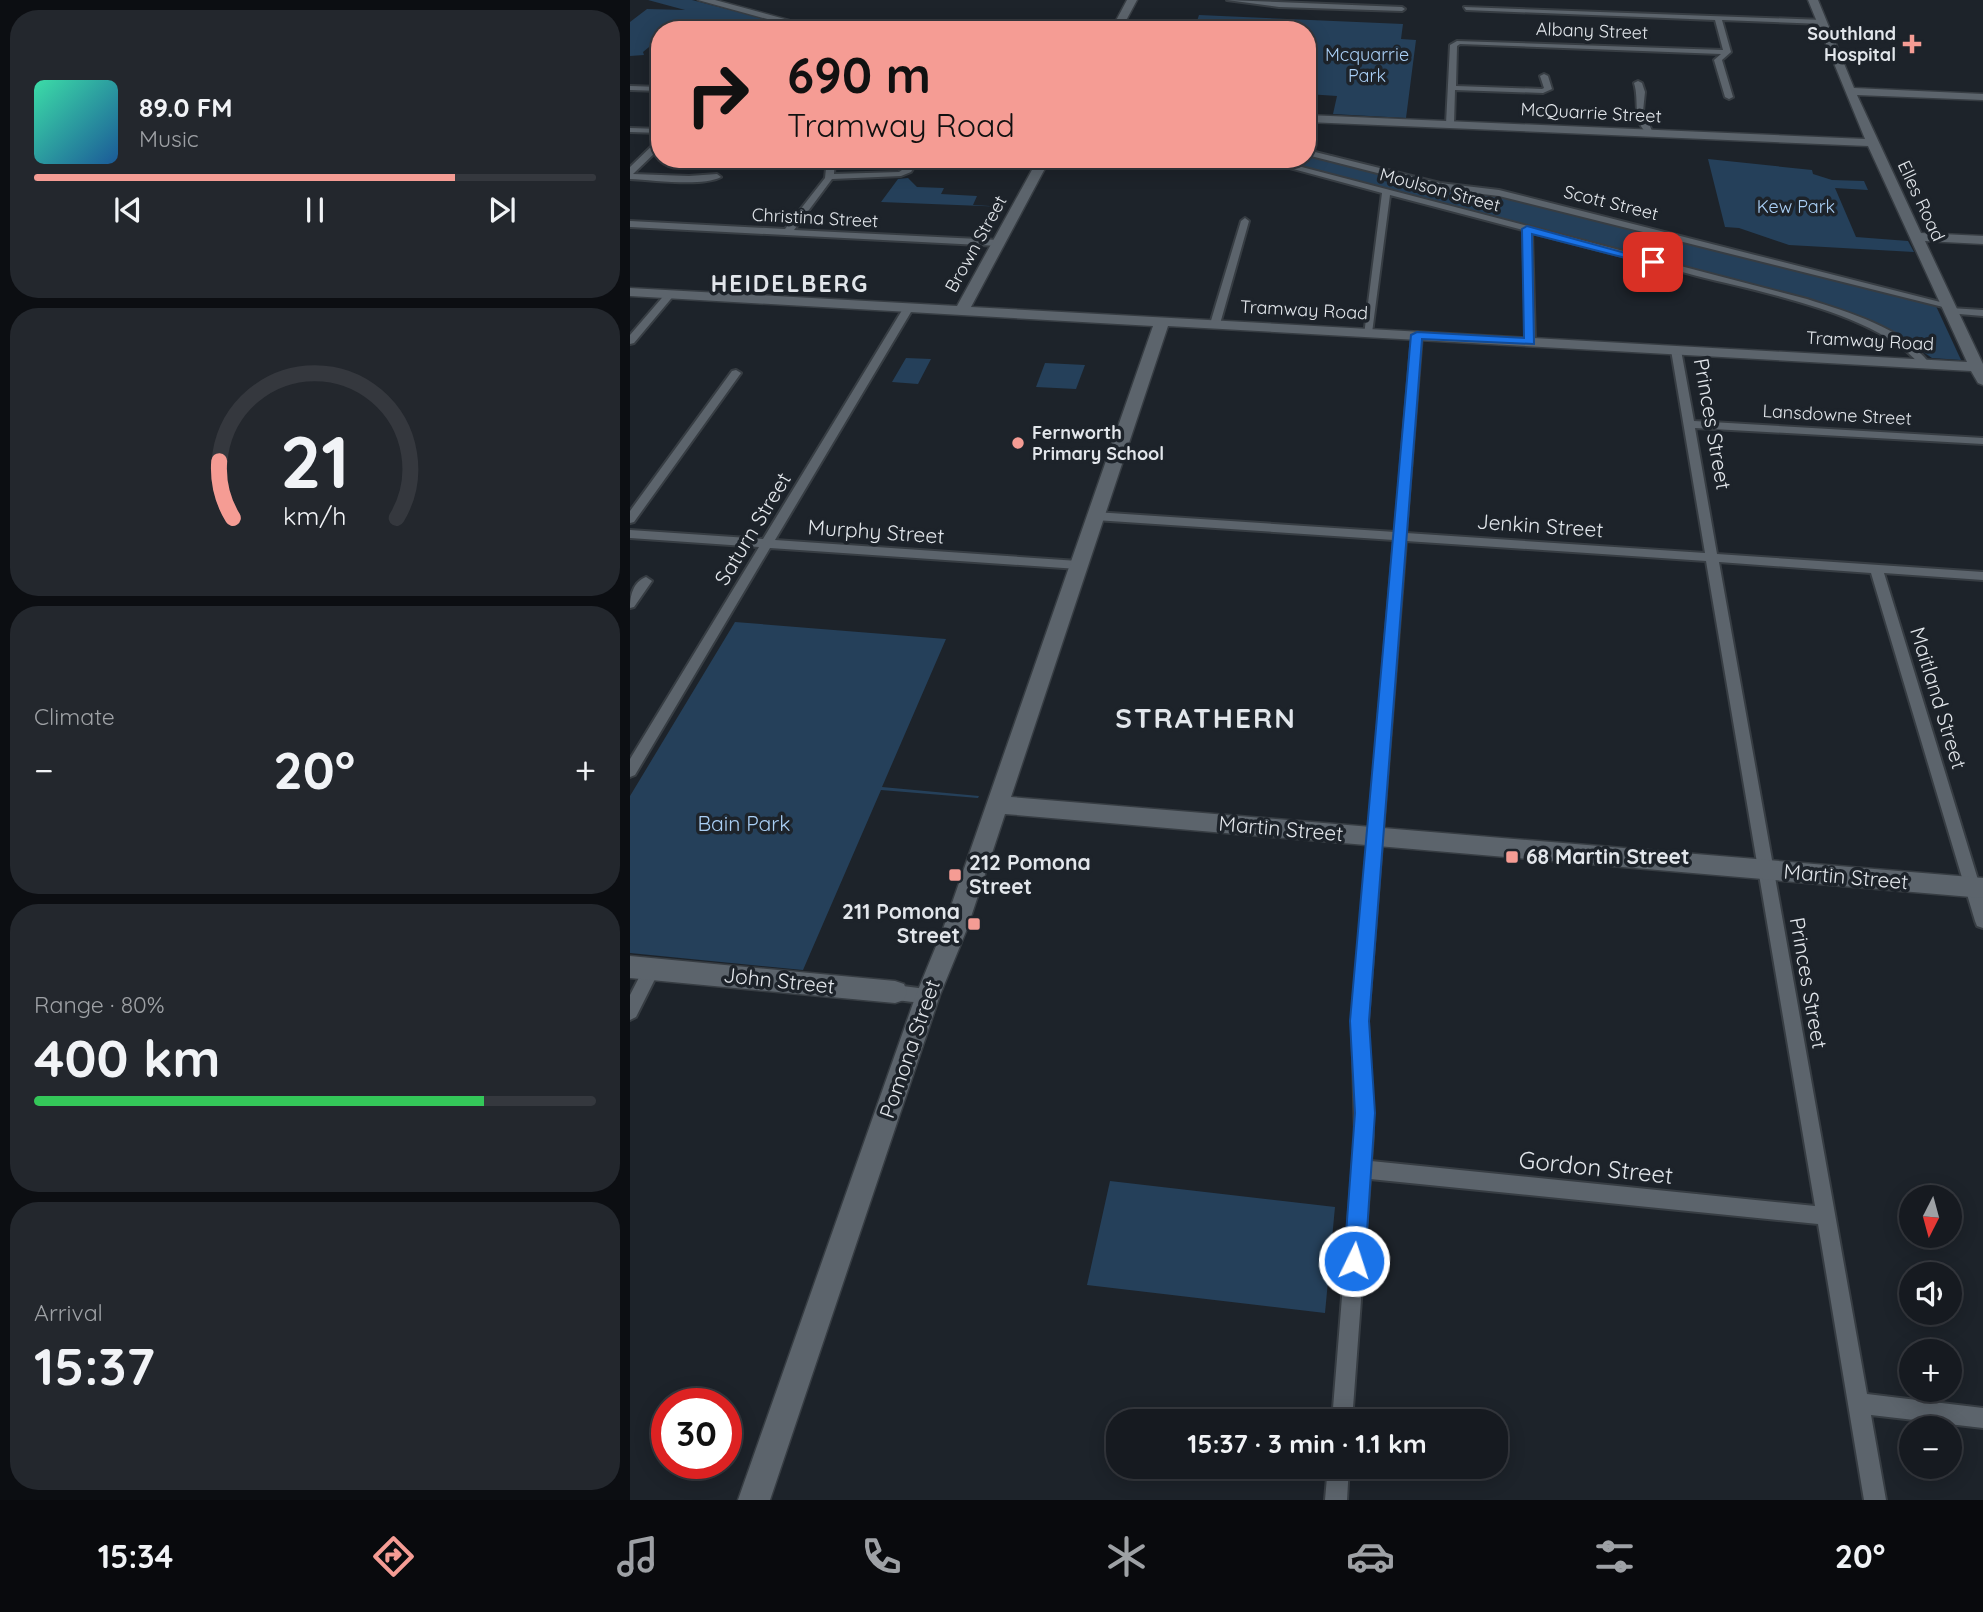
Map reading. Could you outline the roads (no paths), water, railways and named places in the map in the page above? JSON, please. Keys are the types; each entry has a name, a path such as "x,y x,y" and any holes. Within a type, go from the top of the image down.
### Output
{"street":[{"path":"704,0 785,21"},
{"path":"1121,21 1132,0"},
{"path":"1230,0 1279,5 1402,9"},
{"name":"Elles Road","path":"1809,2 1980,373"},
{"path":"1466,8 1818,21"},
{"path":"1718,18 1727,52 1718,60 1730,97"},
{"name":"Albany Street","path":"1452,88 1456,43 1727,52"},
{"path":"1450,124 1452,88 1543,91 1548,89 1544,76"},
{"path":"1638,83 1641,92 1639,111 1649,133"},
{"path":"630,88 651,89"},
{"path":"1850,92 1983,97"},
{"name":"McQuarrie Street","path":"1316,118 1872,143"},
{"path":"630,130 651,131"},
{"path":"630,174 651,152"},
{"name":"Scott Street","path":"1316,154 1440,186 1499,192 1949,308 1983,313"},
{"path":"788,232 829,177 830,168"},
{"path":"829,177 901,174 909,168"},
{"name":"Brown Street","path":"962,310 1039,168"},
{"name":"Moulson Street","path":"1294,168 1804,301 1839,313 1908,346 1925,364"},
{"path":"630,174 689,179 717,177"},
{"path":"1367,332 1386,192"},
{"path":"1215,324 1245,221"},
{"name":"Christina Street","path":"630,224 999,243"},
{"path":"1527,229 1530,342"},
{"path":"1916,237 1983,240"},
{"name":"Tramway Road","path":"630,292 1925,364 1980,373"},
{"path":"630,341 670,294"},
{"name":"Saturn Street","path":"630,771 634,757 767,544 909,307"},
{"name":"Pomona Street","path":"754,1500 928,995 955,929 1162,321"},
{"path":"1343,1409 1365,1113 1360,1021 1417,335"},
{"name":"Princes Street","path":"1676,350 1875,1500"},
{"path":"630,519 736,373"},
{"name":"Lansdowne Street","path":"1689,424 1983,441"},
{"name":"Jenkin Street","path":"1095,516 1983,576"},
{"name":"Murphy Street","path":"630,534 1078,565"},
{"name":"Maitland Street","path":"1877,568 1978,888 1983,920"},
{"path":"630,604 646,581"},
{"name":"Martin Street","path":"997,805 1978,888"},
{"path":"630,1012 641,968"},
{"name":"John Street","path":"641,968 928,995"},
{"name":"Gordon Street","path":"1362,1169 1826,1216"},
{"path":"1858,1403 1983,1418"},
{"path":"1336,1500 1338,1479"}],"place":[{"name":"Southland Hospital","path":"1912,44"},
{"name":"Fernworth Primary School","path":"1018,443"},
{"name":"68 Martin Street","path":"1512,857"},
{"name":"212 Pomona Street","path":"955,875"},
{"name":"211 Pomona Street","path":"974,924"}],"district":[{"name":"HEIDELBERG","path":"790,284"},
{"name":"STRATHERN","path":"1206,718"}],"park label":[{"name":"Mcquarrie Park","path":"1367,65"},
{"name":"Kew Park","path":"1796,207"},
{"name":"Bain Park","path":"744,824"}]}
